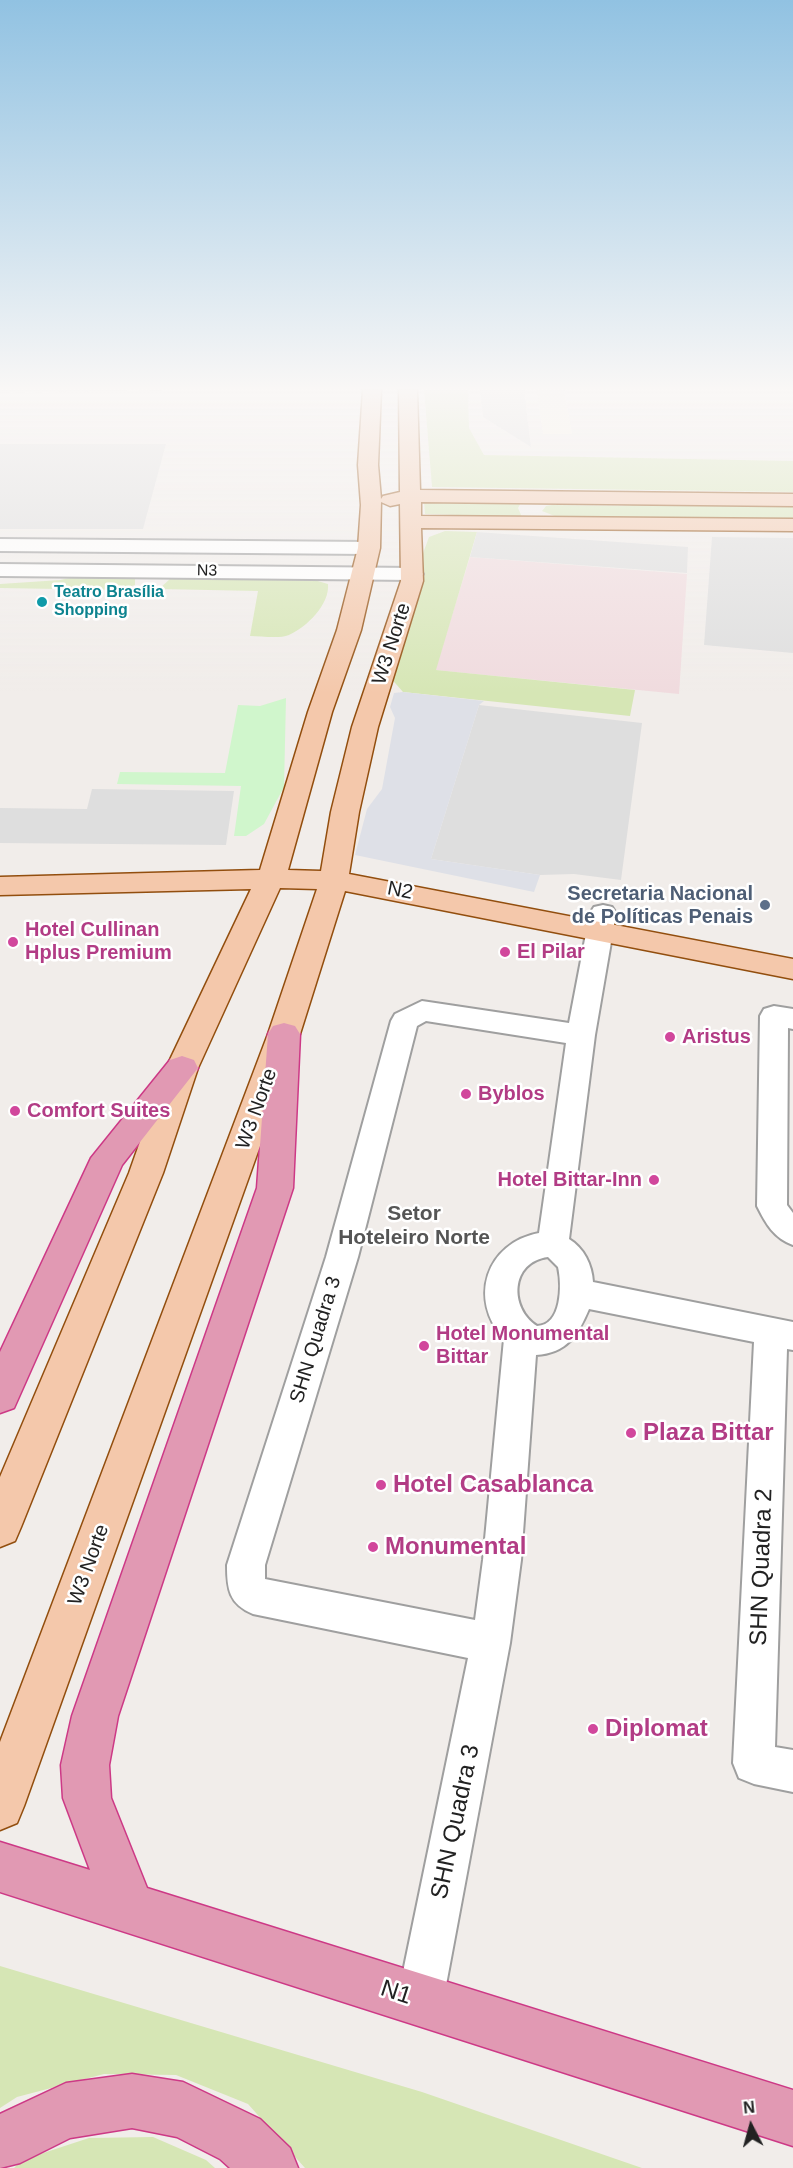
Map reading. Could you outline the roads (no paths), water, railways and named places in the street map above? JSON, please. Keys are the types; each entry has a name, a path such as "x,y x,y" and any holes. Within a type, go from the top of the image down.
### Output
{"highway":[{"path":"129,1906 87,1798 85,1765 95,1716 275,1188 284,1034"},
{"path":"0,1395 108,1158 182,1068"},
{"name":"N1","path":"9,1870 129,1906 420,2001 793,2118"},
{"path":"0,2143 66,2111 132,2101 183,2110 240,2139 270,2168"}],"main road":[{"path":"0,1527 146,1173 182,1068 274,870 324,698 349,630 369,548 370,491"},
{"name":"W3 Norte","path":"0,1806 284,1034 336,872 345,812 369,716 413,574 410,491"},
{"path":"371,505 410,496 793,500"},
{"path":"532,524 539,497"},
{"path":"412,522 793,525"},
{"path":"324,698 369,716"},
{"path":"316,724 341,720 355,722 369,716"},
{"name":"N2","path":"0,886 274,870"},
{"name":"N2","path":"0,871 274,870 336,872 544,902 601,923 793,969"},
{"name":"N2","path":"336,872 515,914 601,923 793,952"},
{"path":"515,914 534,910 544,902"}],"street":[{"path":"0,545 369,548"},
{"path":"278,573 282,548"},
{"name":"N3","path":"0,570 413,574"},
{"path":"553,1244 581,1035 601,923"},
{"name":"SHN Quadra 3","path":"491,1643 253,1595 246,1584 246,1564 342,1257 405,1021 422,1011 581,1035"},
{"path":"793,1018 774,1016 772,1206 781,1221 793,1232"},
{"path":"553,1244 569,1255 575,1268 578,1293 566,1326 552,1338 537,1342 521,1336 511,1323 502,1302 502,1286 507,1270 520,1252 537,1245 553,1244"},
{"name":"SHN Quadra 2","path":"578,1293 782,1334 754,1763 793,1771"},
{"name":"SHN Quadra 3","path":"420,2001 491,1643 502,1560 521,1336"}],"place":[{"name":"Teatro Brasília Shopping","path":"42,602"},
{"name":"Secretaria Nacional de Políticas Penais","path":"765,905"},
{"name":"Hotel Cullinan Hplus Premium","path":"13,942"},
{"name":"El Pilar","path":"505,952"},
{"name":"Aristus","path":"670,1037"},
{"name":"Byblos","path":"466,1094"},
{"name":"Comfort Suites","path":"15,1111"},
{"name":"Hotel Bittar-Inn","path":"654,1180"},
{"name":"Hotel Monumental Bittar","path":"424,1346"},
{"name":"Plaza Bittar","path":"631,1433"},
{"name":"Hotel Casablanca","path":"381,1485"},
{"name":"Monumental","path":"373,1547"},
{"name":"Diplomat","path":"593,1729"}],"district":[{"name":"Setor Hoteleiro Norte","path":"414,1226"}]}
